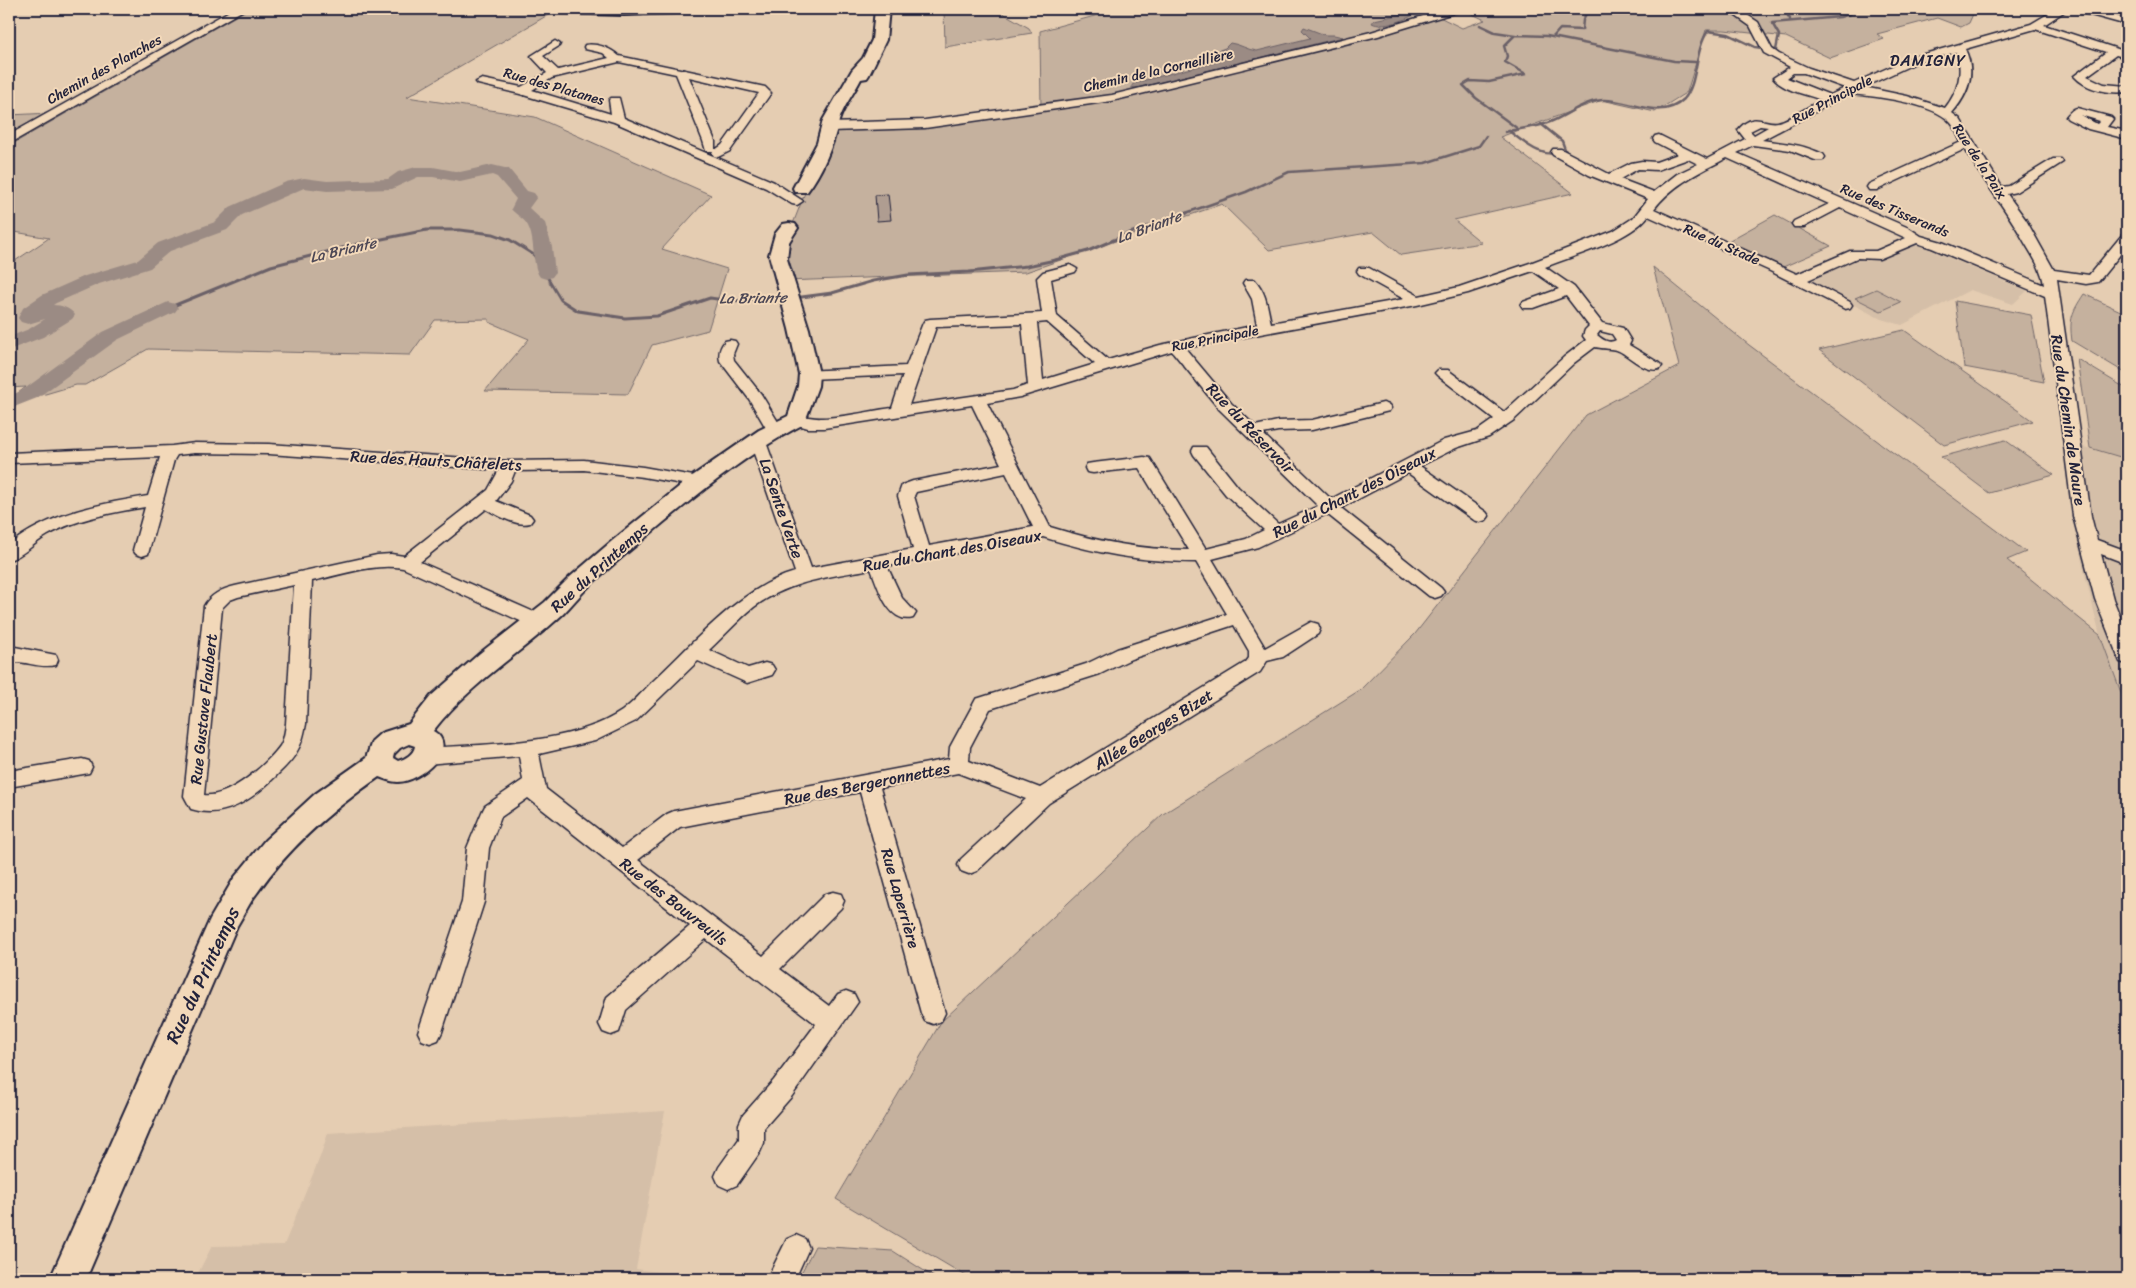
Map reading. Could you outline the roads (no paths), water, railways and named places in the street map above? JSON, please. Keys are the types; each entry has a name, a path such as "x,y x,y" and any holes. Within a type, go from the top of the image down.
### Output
{"main road":[{"path":"559,9 616,11 675,9"},
{"path":"798,420 808,386 809,374 794,309 780,265 784,259 791,231 790,226 799,204 799,190 805,183 830,127 840,115 878,40 881,16 877,9"},
{"name":"Rue du Printemps","path":"68,1279 225,919 247,883 277,848 322,805 350,782 379,763 389,770 401,771 411,768 440,703 536,621 554,608 589,573 620,546 700,482 766,436 798,420"}],"street":[{"name":"Chemin des Planches","path":"9,140 240,9"},
{"name":"Chemin de la Corneillière","path":"830,127 924,124 1112,98 1374,34 1456,9"},
{"path":"1731,9 1754,24 1768,49 1789,66 1805,70 1850,89 1926,104 1946,113"},
{"name":"Rue Principale","path":"798,420 808,423 824,423 978,401 1036,387 1176,346 1416,301 1463,290 1606,240 1628,229 1647,211 1656,198 1681,177 1898,66 2035,26 2063,9"},
{"path":"2080,9 2127,22"},
{"path":"2037,10 2051,15"},
{"path":"2035,26 2127,55"},
{"path":"555,44 536,56 555,74"},
{"path":"589,47 608,51 616,59"},
{"name":"Rue de la Paix","path":"1959,47 1967,72 1966,78 1963,89 1946,113 1954,119 1998,191 2019,220 2049,273"},
{"path":"2115,51 2080,76 2082,79 2113,88 2127,89"},
{"path":"523,91 548,76 616,59 761,89 765,92 726,148 714,154"},
{"path":"1789,66 1780,76 1780,80 1830,100"},
{"path":"2087,71 2127,84"},
{"path":"681,72 714,154 770,186 799,190"},
{"path":"472,89 494,74"},
{"name":"Rue des Platanes","path":"482,82 523,91 618,120 696,154 699,150 714,154"},
{"name":"Rue des Platanes","path":"615,100 618,120"},
{"path":"2100,128 2127,136"},
{"path":"1659,139 1707,163"},
{"path":"1753,140 1766,146 1776,144 1790,146 1819,157"},
{"path":"1873,187 1968,144"},
{"name":"Rue des Tisserands","path":"1727,153 1839,204 1904,231 1916,239 1938,245 2051,293"},
{"path":"1561,154 1609,179 1656,198"},
{"path":"1609,179 1635,166 1657,166 1688,155"},
{"path":"1998,191 2012,189 2057,162"},
{"path":"770,186 799,190"},
{"path":"1799,224 1839,204"},
{"name":"Rue du Stade","path":"1647,211 1773,267 1846,305"},
{"path":"2049,273 2086,280 2093,278 2127,238"},
{"path":"1796,280 1855,254 1879,255 1916,239"},
{"path":"1535,266 1569,290 1596,334 1608,328 1619,332 1624,338 1619,345 1654,366"},
{"path":"1070,269 1048,275 1044,278 1050,316 1106,366"},
{"path":"1364,271 1416,301"},
{"name":"Rue du Chemin de Maure","path":"2049,273 2082,516 2104,599 2127,657"},
{"path":"1250,282 1261,298 1260,317 1264,328"},
{"path":"1528,305 1569,290"},
{"path":"899,412 912,370 930,323 1029,319 1050,316"},
{"path":"1029,319 1036,387"},
{"name":"Rue du Chant des Oiseaux","path":"421,745 528,748 588,736 629,716 746,604 764,591 784,581 805,575 1042,531 1093,546 1159,556 1202,556 1252,543 1450,444 1483,434 1504,419 1596,334"},
{"name":"La Sente Verte","path":"730,344 726,354 727,361 756,397 805,575"},
{"name":"Rue du Réservoir","path":"1176,346 1225,406 1329,506 1435,592"},
{"path":"809,374 912,370"},
{"path":"1443,374 1504,419"},
{"path":"978,401 1042,531"},
{"path":"1252,432 1278,426 1312,425 1383,408"},
{"name":"Rue des Hauts Châtelets","path":"9,458 172,451 195,448 269,449 509,466 599,466 700,482"},
{"path":"142,550 166,460 172,451"},
{"path":"1200,451 1232,491 1276,532"},
{"path":"1093,468 1144,462 1202,556 1258,651 1259,656"},
{"path":"406,563 484,502 500,487 509,466"},
{"path":"1409,466 1480,516"},
{"path":"923,554 906,496 908,489 913,486 1010,467"},
{"path":"9,554 39,530 59,521 92,511 154,500"},
{"path":"484,502 524,519"},
{"path":"2089,543 2127,558"},
{"name":"Rue Gustave Flaubert","path":"303,577 296,724 291,744 288,750 268,771 235,798 208,805 198,803 194,796 213,606 217,601 229,594 303,577 385,560 406,563 536,621"},
{"path":"877,563 894,602 907,614"},
{"name":"Rue des Bergeronnettes","path":"622,860 674,820 959,765 960,747 983,704 1093,669 1124,654 1238,617"},
{"name":"Allée Georges Bizet","path":"969,865 1042,797 1253,667 1259,656 1276,652 1311,629"},
{"path":"696,652 747,676 765,670"},
{"path":"9,655 14,654 49,660"},
{"name":"Rue des Bouvreuils","path":"528,748 536,793 830,1020"},
{"path":"959,765 1042,797"},
{"path":"9,779 82,766"},
{"name":"Rue Laperrière","path":"868,782 933,1013"},
{"path":"430,1032 472,902 478,848 492,812 534,783"},
{"path":"764,970 833,901"},
{"path":"610,1024 615,1005 706,926"},
{"path":"728,1176 751,1143 752,1124 783,1088 830,1020 846,1002"},
{"path":"781,1279 796,1248"}],"waterway":[{"path":"1553,37 1560,29 1582,30 1583,20 1588,9"},
{"path":"1682,9 1690,12 1724,13"},
{"path":"1784,9 1790,19"},
{"name":"La Briante","path":"1542,125 1589,103 1603,100 1655,109 1675,106 1684,99 1692,85 1700,48 1708,31 1728,34 1755,47 1776,50 1779,35 1772,23 1840,17 1850,14 1857,9"},
{"path":"1480,25 1495,32 1515,35"},
{"path":"1515,35 1547,36 1674,61 1695,62"},
{"path":"1515,35 1504,46 1507,56 1505,62 1526,74 1489,82 1470,81 1463,85 1476,98 1518,129"},
{"path":"1509,131 1528,145 1542,152 1550,154 1566,152 1562,141 1542,125"},
{"name":"La Briante","path":"1509,131 1542,125"},
{"name":"La Briante","path":"1505,132 1509,131"},
{"name":"La Briante","path":"1183,214 1246,192 1289,172 1425,163 1479,146 1486,136"},
{"path":"9,344 36,333 65,315 55,310 28,318 30,312 49,299 92,280 144,264 164,247 221,226 236,211 292,186 304,183 327,186 392,184 404,176 416,172 433,172 460,177 492,170 503,173 521,195 528,197 521,203 520,209 536,223 543,247 546,273"},
{"name":"La Briante","path":"794,298 832,293 873,281 908,275 969,272 1027,266 1055,260 1088,251 1130,233 1187,213"},
{"name":"La Briante","path":"168,308 271,266 362,243 427,230 460,230 493,234 510,240 534,255 561,300 578,311 625,318 657,316 710,298 731,301 786,298"},
{"name":"La Briante","path":"9,403 30,394 110,336 168,308"}],"district":[{"name":"DAMIGNY","path":"1928,60"}]}
